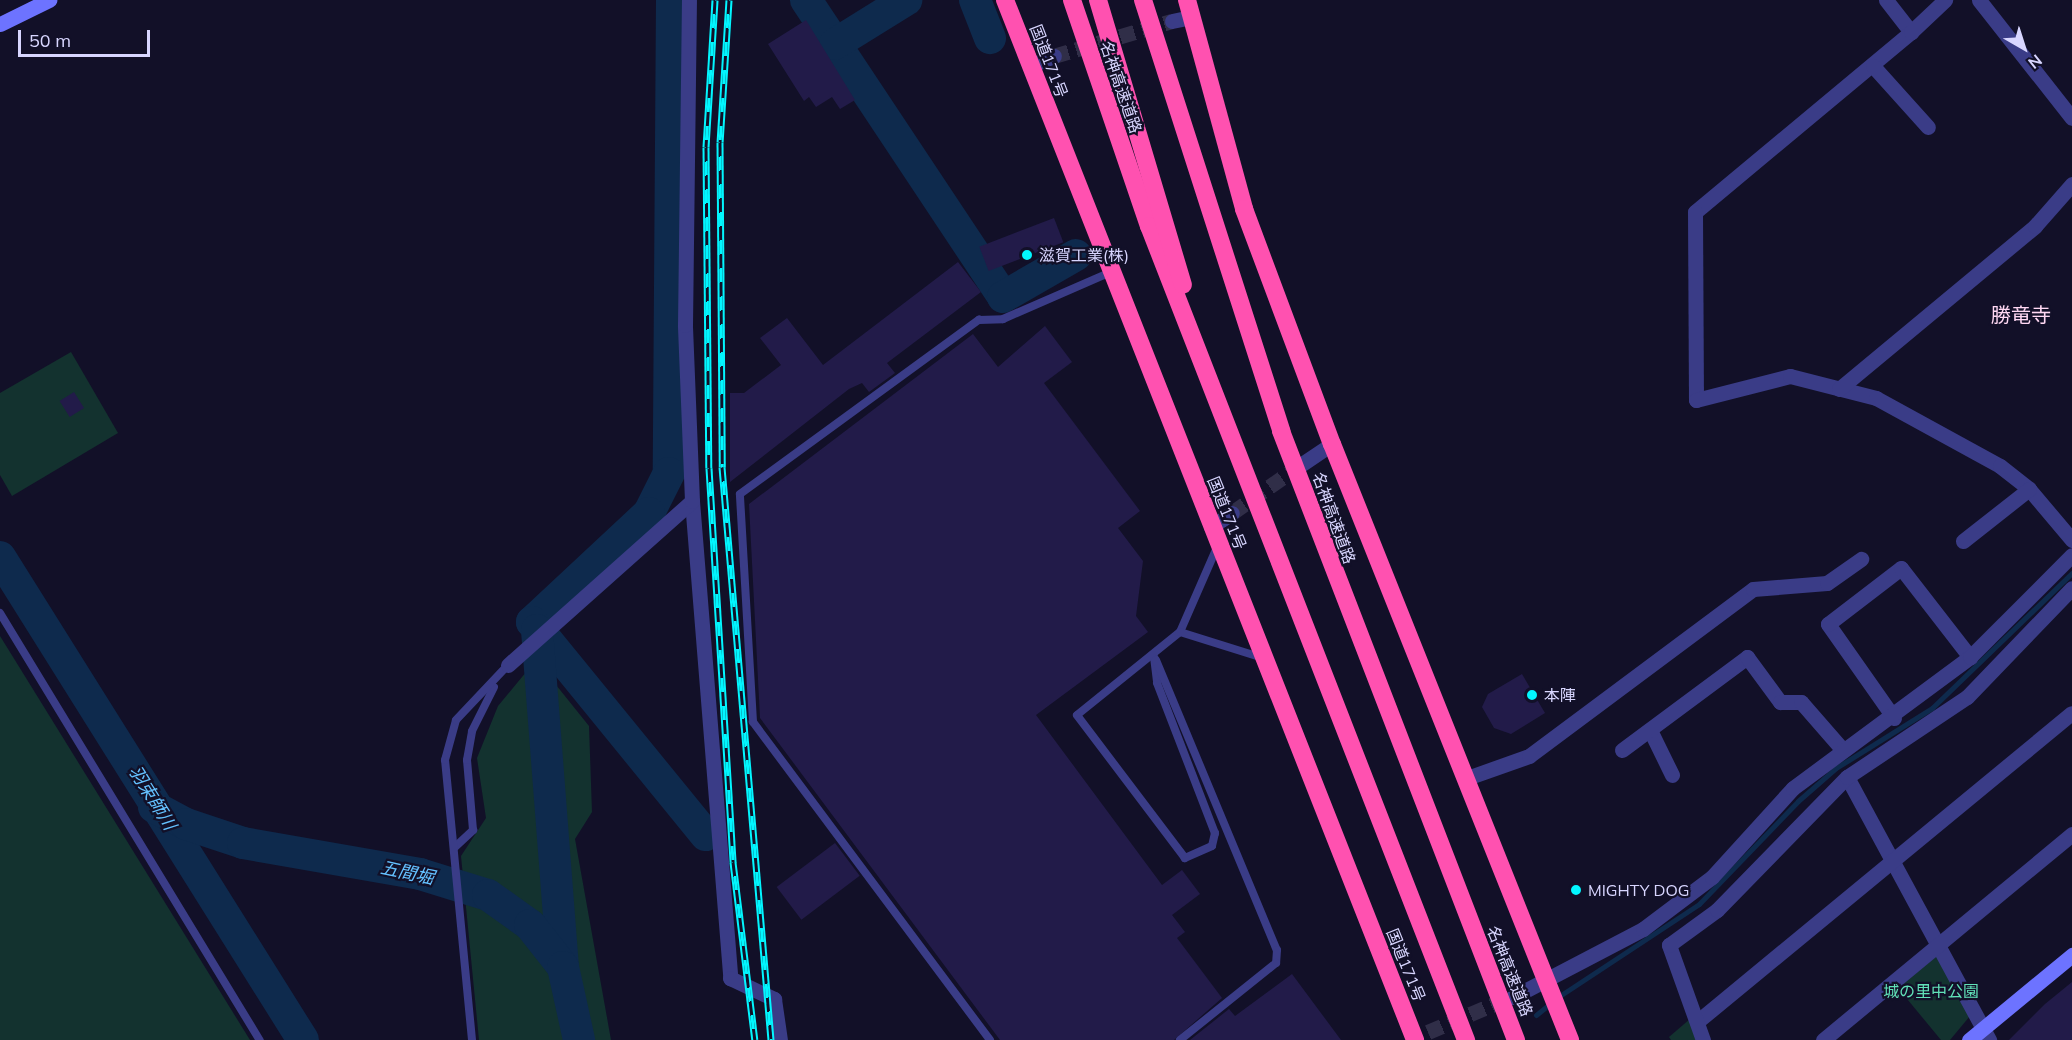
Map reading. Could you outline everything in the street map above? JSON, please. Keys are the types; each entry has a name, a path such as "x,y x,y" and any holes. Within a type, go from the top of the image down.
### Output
{"highway":[{"name":"国道171号","path":"1005,0 1263,658 1419,1036"},
{"name":"名神高速道路","path":"1072,0 1149,226 1302,624 1466,1040"},
{"name":"名神高速道路","path":"1098,0 1222,406 1302,624"},
{"name":"名神高速道路","path":"1143,0 1281,431 1516,1040"},
{"path":"1189,8 1244,209 1332,444 1570,1040"}],"street":[{"path":"0,24 49,0"},
{"path":"689,0 685,325 692,501 730,978 774,999 780,1040"},
{"path":"1886,0 1911,32"},
{"path":"1946,0 1873,66 1695,212 1696,400 1790,376 1876,398 2000,466 2029,489 2071,538"},
{"path":"1979,0 2072,118"},
{"path":"1172,21 1189,8"},
{"path":"1030,66 1054,56"},
{"path":"1873,66 1928,127"},
{"path":"1839,388 2035,226 2072,184"},
{"path":"1302,464 1332,444"},
{"path":"1963,541 2029,489"},
{"path":"504,670 528,646 692,501"},
{"path":"1211,527 1232,513"},
{"path":"1512,997 1643,929 1712,877 1793,788 1842,749 1894,718 1970,657 2072,555"},
{"path":"1467,778 1529,756 1753,589 1827,583 1861,559"},
{"path":"1894,718 1828,624 1901,568 1970,657"},
{"path":"1704,1040 1669,945 1717,910 1847,777 1967,697 2072,588"},
{"path":"1622,750 1747,657 1780,702 1801,702 1842,749"},
{"path":"1698,1021 1894,863 2072,713"},
{"path":"1650,730 1672,775"},
{"path":"1847,777 1986,1034"},
{"path":"1823,1040 1939,947 2072,834"},
{"path":"1969,1040 1986,1034 2072,955"}],"lane":[{"path":"990,1040 753,722 740,494 979,320 1003,319 1111,272"},
{"path":"1154,657 1157,683 1215,833 1212,846 1199,855 1185,858 1173,847 1077,715 1154,657 1180,632 1218,545"},
{"path":"0,613 260,1040"},
{"path":"1180,632 1263,658"},
{"path":"1154,657 1277,950 1276,963 1180,1040"},
{"path":"455,847 473,830 467,760 472,731 504,670"},
{"path":"472,1040 455,865 447,743 456,720 504,670"}],"green space":[{"path":"71,352 118,433 12,496 0,475 0,393"},
{"path":"0,636 250,1040 0,1040"},
{"path":"536,660 589,726 592,812 575,839 611,1040 479,1040 461,856 486,818 477,758 498,706"},
{"name":"城の里中公園","path":"1938,955 1970,1016 1950,1040 1941,1040 1898,988"},
{"path":"1690,1019 1698,1040 1671,1040 1669,1037"}],"building":[{"path":"806,20 855,100 840,109 832,97 816,107 809,97 804,101 768,44"},
{"path":"1054,218 1063,242 989,271 979,247"},
{"path":"958,262 981,292 887,363 895,373 869,392 862,383 849,389 730,482 730,393 744,393 781,365 760,338 787,318 823,365"},
{"path":"1045,326 1072,362 1044,383 1140,511 1118,528 1143,561 1136,616 1148,632 1036,715 1162,885 1182,870 1200,894 1172,915 1185,932 1177,938 1222,998 1174,1040 1000,1040 760,718 749,504 973,334 998,367"},
{"path":"74,392 84,408 70,417 60,401"},
{"path":"1522,674 1545,713 1511,734 1494,728 1482,707 1488,694"},
{"path":"835,843 860,876 801,920 777,887"},
{"path":"1292,974 1341,1040 1190,1040 1229,1009 1235,1016"},
{"path":"2072,982 2072,1040 2009,1040 2045,1004"}],"waterway":[{"path":"672,0 669,473 649,513 532,622 706,835"},
{"path":"806,0 1003,297 1076,255"},
{"path":"835,44 906,0"},
{"path":"975,0 990,38"},
{"name":"羽束師川","path":"0,557 303,1040"},
{"path":"1558,997 1699,904 1798,801 1836,768 1932,708 2072,573"},
{"path":"537,630 563,967"},
{"name":"五間堀","path":"154,807 186,824 243,843 420,874 488,895 530,925 563,967 579,1040"},
{"path":"1536,1015 1551,1003"}],"tunnel":[{"path":"1054,56 1172,21"},
{"path":"1232,513 1302,464"},
{"path":"1428,1032 1511,997"}],"railway":[{"path":"715,0 706,147 709,468 733,862 755,1040"},
{"path":"729,0 720,142 722,467 771,1040"}],"place":[{"name":"滋賀工業(株)","path":"1027,255"},
{"name":"本陣","path":"1532,695"},
{"name":"MIGHTY DOG","path":"1576,890"}],"district":[{"name":"勝竜寺","path":"2021,314"}]}
